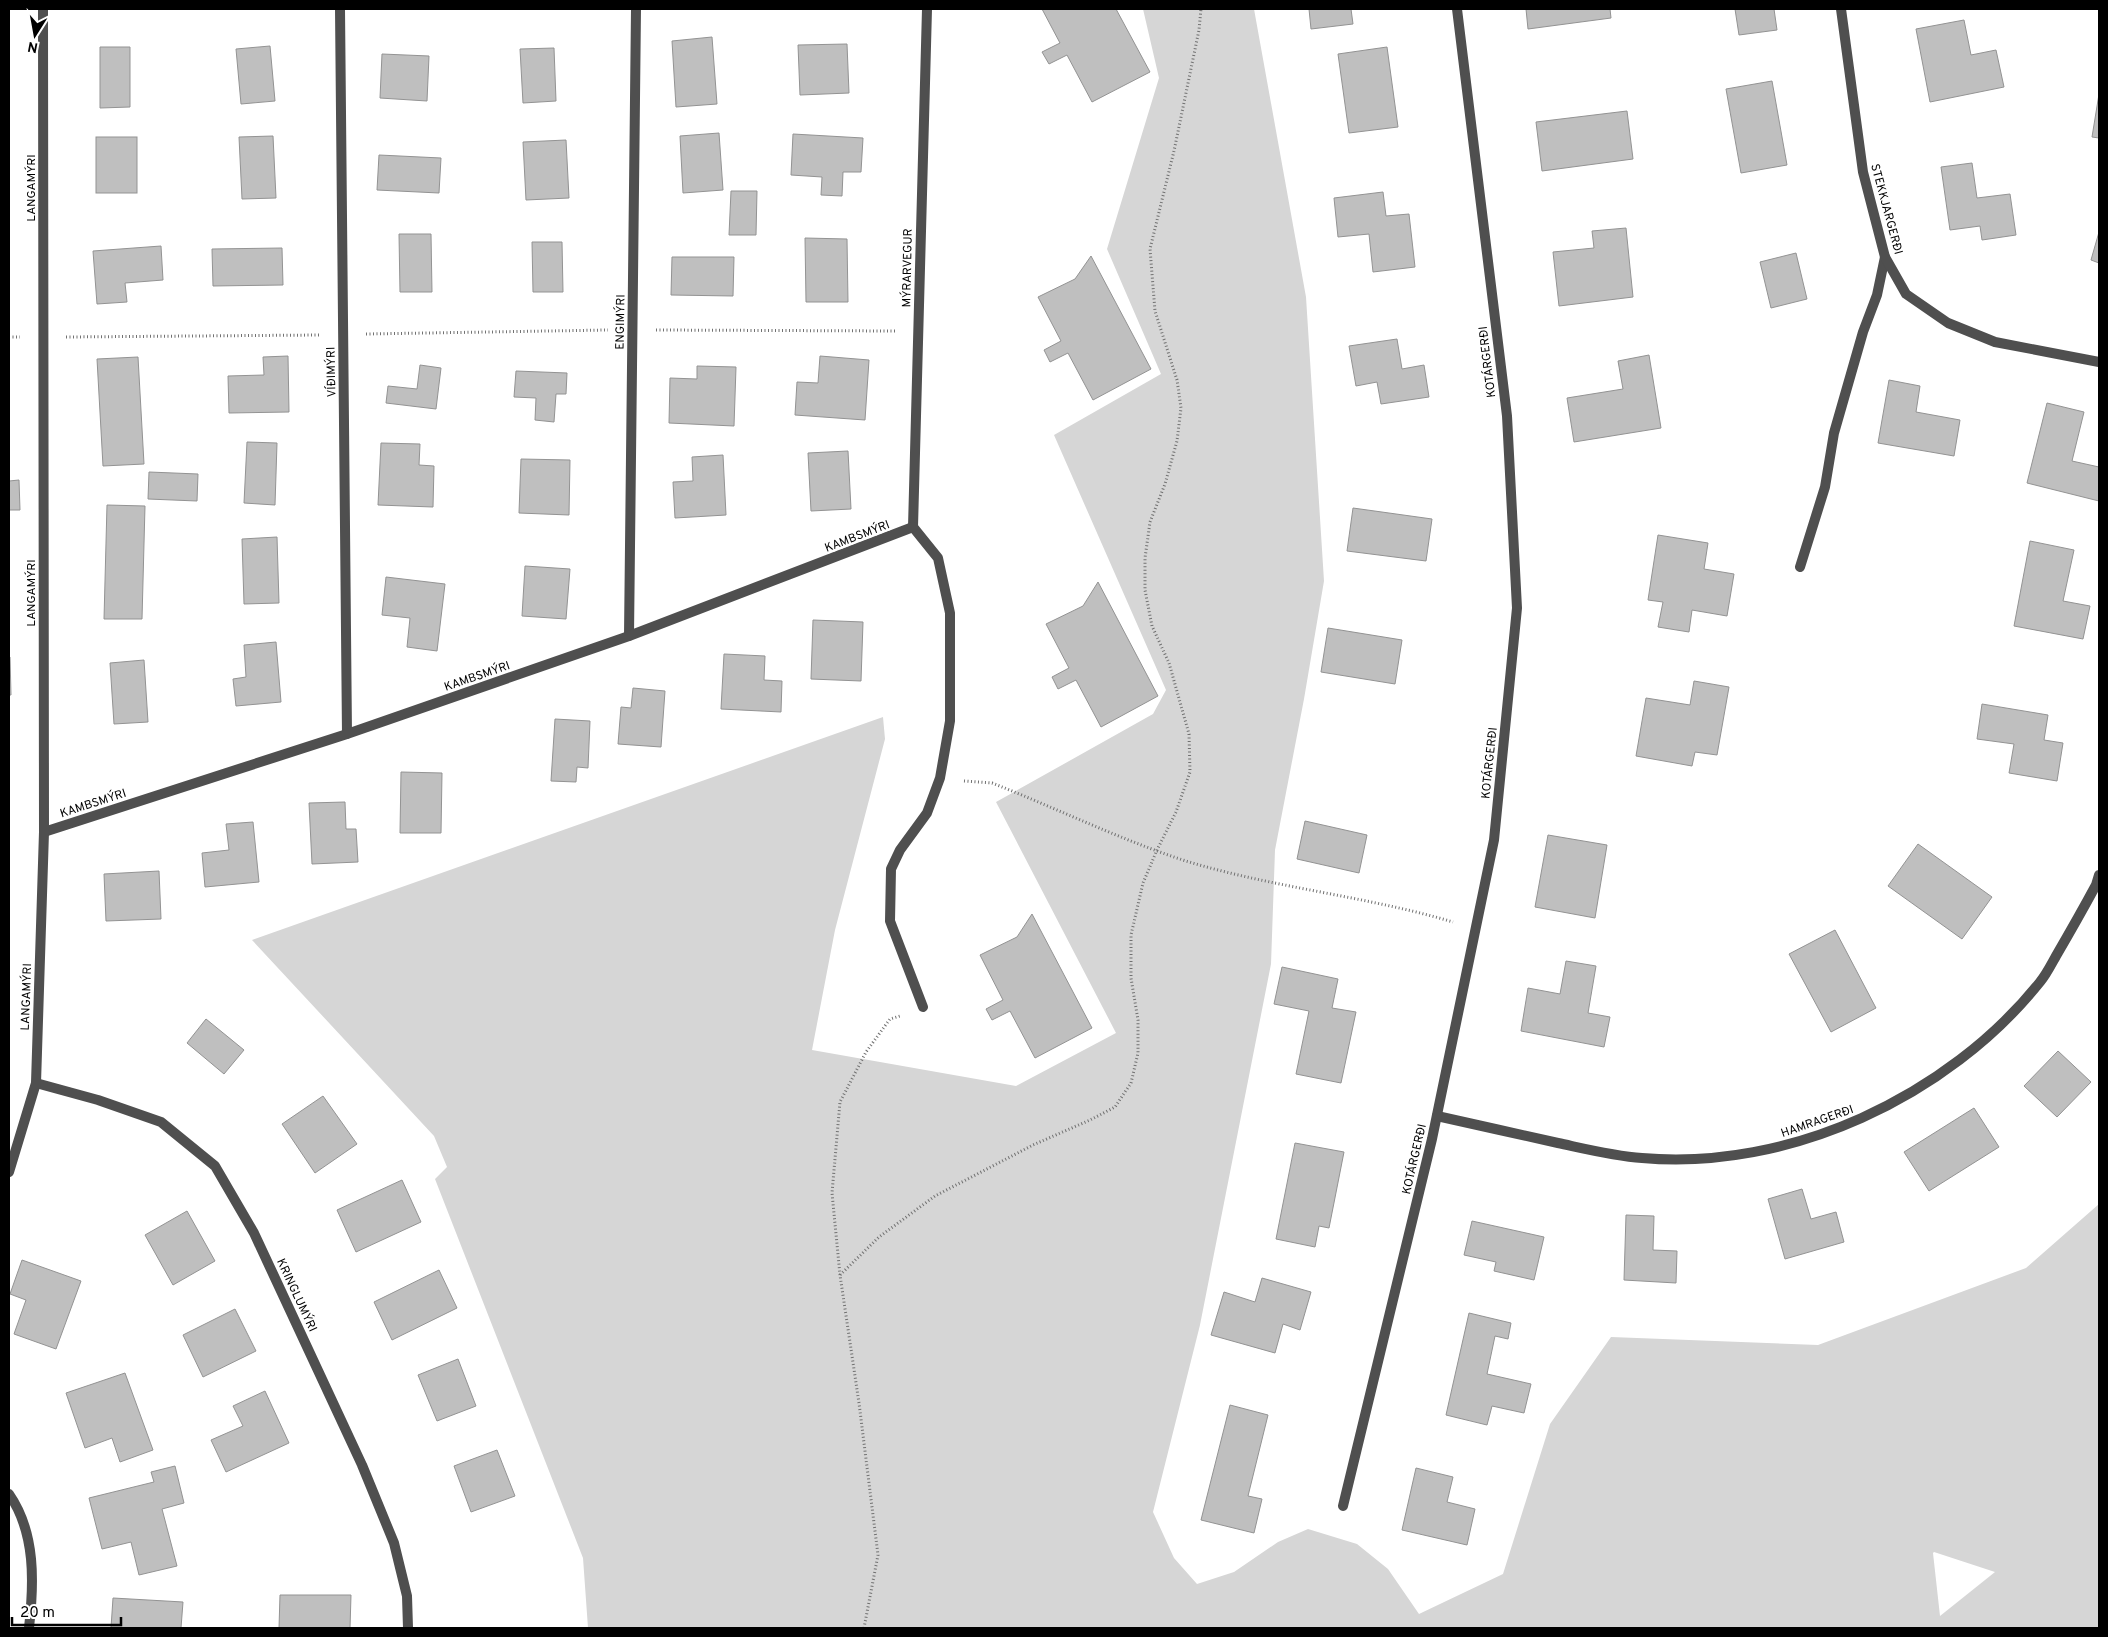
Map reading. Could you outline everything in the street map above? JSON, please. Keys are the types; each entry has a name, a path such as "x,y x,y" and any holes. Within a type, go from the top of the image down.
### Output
{"street":[{"name":"LANGAMÝRI","path":"9,1172 36,1083 44,832 43,9"},
{"name":"VÍÐIMÝRI","path":"340,9 347,734"},
{"name":"ENGIMÝRI","path":"629,636 636,9"},
{"name":"MÝRARVEGUR","path":"913,527 926,9"},
{"name":"KOTÁRGERÐI","path":"1343,1506 1436,1116 1494,840 1517,608 1507,416 1457,9"},
{"name":"STEKKJARGERÐI","path":"1841,9 1862,172 1885,257 1906,294 1948,323 1995,342 2099,362"},
{"path":"1800,567 1825,487 1834,433 1863,332 1877,295 1885,257"},
{"path":"913,527 938,558 950,613 950,721 940,778 927,813 900,850 891,869 890,921 923,1008"},
{"name":"KAMBSMÝRI","path":"44,832 347,734 629,636 913,527"},
{"name":"HAMRAGERÐI","path":"1436,1116 1581,1148 1642,1158 1719,1158 1786,1146 1850,1124 1904,1097 1957,1061 1996,1030 2041,982 2074,926 2099,876"},
{"name":"KRINGLUMÝRI","path":"36,1083 98,1100 161,1122 215,1166 254,1233 362,1465 394,1542 407,1596 408,1628"},
{"path":"9,1494 19,1508 30,1542 32,1599 29,1628"}],"path":[{"path":"840,1275 880,1237 935,1196 1033,1145 1090,1120 1114,1107 1131,1083 1138,1053 1138,1020 1131,978 1131,935 1143,883 1176,812 1190,772 1189,734 1169,662 1152,626 1145,590 1144,558 1150,522 1177,441 1181,408 1177,380 1156,312 1150,249 1174,151 1199,30 1201,9"},
{"path":"9,337 632,330 918,331"},
{"path":"940,778 992,783 1187,861 1313,892 1382,902 1476,928"},
{"path":"864,1628 878,1555 840,1275 832,1193 840,1102 866,1052 890,1019 923,1008"}],"shaded area":[{"path":"1143,9 1254,9 1306,297 1324,581 1275,850 1271,964 1200,1325 1153,1512 1174,1558 1197,1584 1234,1572 1278,1542 1308,1529 1357,1544 1388,1569 1419,1614 1503,1574 1550,1424 1611,1337 1818,1345 2026,1268 2099,1204 2099,1628 588,1628 583,1558 435,1179 447,1167 434,1136 252,940 883,717 885,739 835,930 812,1050 1016,1086 1116,1033 996,802 1153,714 1166,690 1054,435 1161,374 1107,249 1159,78","holes":["1934,1552 1995,1572 1940,1616"]}],"building":[{"path":"1042,9 1116,9 1150,72 1092,102 1067,55 1049,64 1042,52 1060,43"},
{"path":"1309,9 1351,9 1353,24 1311,29"},
{"path":"1526,9 1610,9 1611,18 1528,29"},
{"path":"1735,9 1774,9 1777,30 1739,35"},
{"path":"1964,20 1971,55 1996,50 2004,87 1930,102 1916,29"},
{"path":"712,37 717,104 676,107 672,41"},
{"path":"847,44 849,93 800,95 798,45"},
{"path":"270,46 275,101 241,104 236,49"},
{"path":"100,47 130,47 130,107 100,108"},
{"path":"1387,47 1398,127 1349,133 1338,54"},
{"path":"554,48 556,101 523,103 520,49"},
{"path":"382,54 429,56 427,101 380,98"},
{"path":"1772,81 1787,165 1741,173 1726,89"},
{"path":"2099,94 2099,138 2092,137"},
{"path":"1627,111 1633,159 1542,171 1536,122"},
{"path":"719,133 723,190 683,193 680,136"},
{"path":"793,134 863,138 861,172 843,172 842,196 821,195 822,177 791,175"},
{"path":"273,136 276,198 242,199 239,137"},
{"path":"96,137 137,137 137,193 96,193"},
{"path":"566,140 569,198 526,200 523,142"},
{"path":"379,155 441,158 439,193 377,190"},
{"path":"1972,163 1977,198 2010,194 2016,235 1982,240 1980,226 1950,230 1941,167"},
{"path":"731,191 757,191 756,235 729,235"},
{"path":"1383,192 1386,216 1409,214 1415,267 1373,272 1369,234 1338,237 1334,198"},
{"path":"1626,228 1633,297 1559,306 1553,252 1594,248 1592,231"},
{"path":"2099,232 2099,263 2091,260"},
{"path":"399,234 431,234 432,292 400,292"},
{"path":"805,238 847,239 848,302 806,302"},
{"path":"532,242 562,242 563,292 533,292"},
{"path":"161,246 163,280 125,283 127,302 97,304 93,251"},
{"path":"282,248 283,285 213,286 212,249"},
{"path":"1796,253 1807,299 1771,308 1760,262"},
{"path":"1091,256 1151,369 1093,400 1068,353 1050,362 1044,350 1061,341 1038,297 1075,279"},
{"path":"672,257 734,257 733,296 671,295"},
{"path":"1397,339 1402,369 1424,365 1429,397 1381,404 1377,382 1356,386 1349,346"},
{"path":"1649,355 1661,428 1574,442 1567,398 1623,389 1618,361"},
{"path":"288,356 289,412 229,413 228,376 264,375 263,357"},
{"path":"820,356 869,360 865,420 795,415 797,382 818,383"},
{"path":"138,357 144,464 103,466 97,359"},
{"path":"420,365 441,368 436,409 386,403 388,386 417,389"},
{"path":"697,366 736,367 734,426 669,423 670,378 697,379"},
{"path":"516,371 567,373 566,394 556,394 554,422 535,420 536,398 514,397"},
{"path":"1889,380 1920,386 1916,412 1960,420 1954,456 1878,443"},
{"path":"2047,403 2084,412 2072,461 2099,467 2099,501 2027,483"},
{"path":"247,442 277,443 275,505 244,503"},
{"path":"381,443 420,444 419,465 434,466 433,507 378,505"},
{"path":"848,451 851,509 811,511 808,453"},
{"path":"723,455 726,515 675,518 673,482 693,481 692,457"},
{"path":"521,459 570,460 569,515 519,513"},
{"path":"149,472 198,474 197,501 148,499"},
{"path":"19,480 20,510 9,510 9,481"},
{"path":"107,505 145,506 142,619 104,619"},
{"path":"1353,508 1432,519 1426,561 1347,551"},
{"path":"1658,535 1708,543 1704,569 1734,574 1727,616 1692,610 1689,632 1658,627 1663,602 1648,600"},
{"path":"277,537 279,603 244,604 242,539"},
{"path":"2030,541 2074,550 2063,601 2090,606 2083,639 2014,626"},
{"path":"525,566 570,569 566,619 522,616"},
{"path":"386,577 445,584 437,651 407,647 410,618 382,615"},
{"path":"1098,582 1158,696 1101,727 1076,680 1058,689 1052,677 1069,668 1046,624 1083,606"},
{"path":"813,620 863,622 861,681 811,679"},
{"path":"1328,628 1402,640 1395,684 1321,672"},
{"path":"276,642 281,702 236,706 233,679 246,677 244,645"},
{"path":"724,654 765,656 764,680 782,681 781,712 721,709"},
{"path":"10,657 11,695 9,695"},
{"path":"144,660 148,722 114,724 110,663"},
{"path":"1694,681 1729,687 1717,755 1695,752 1692,766 1636,756 1646,698 1690,705"},
{"path":"633,688 665,691 661,747 618,744 621,707 631,708"},
{"path":"1982,704 2048,715 2044,740 2063,743 2057,781 2009,773 2014,744 1977,739"},
{"path":"555,719 590,721 588,768 577,767 576,782 551,781"},
{"path":"401,772 442,773 441,833 400,833"},
{"path":"345,802 346,829 356,829 358,862 312,864 309,803"},
{"path":"1305,821 1367,835 1359,873 1297,859"},
{"path":"253,822 259,882 205,887 202,853 229,850 226,824"},
{"path":"1548,835 1607,845 1595,918 1535,907"},
{"path":"1918,844 1992,897 1962,939 1888,886"},
{"path":"159,871 161,919 106,921 104,874"},
{"path":"1032,914 1092,1028 1035,1058 1010,1011 992,1020 986,1009 1003,1000 980,955 1017,937"},
{"path":"1835,930 1876,1008 1831,1032 1789,954"},
{"path":"1566,961 1596,966 1588,1013 1610,1017 1604,1047 1521,1031 1528,988 1560,994"},
{"path":"1282,967 1338,979 1332,1008 1356,1012 1341,1083 1296,1074 1309,1011 1274,1004"},
{"path":"206,1019 244,1050 224,1074 187,1043"},
{"path":"2058,1051 2091,1082 2057,1117 2024,1086"},
{"path":"323,1096 357,1144 315,1173 282,1124"},
{"path":"1974,1108 1999,1147 1929,1191 1904,1152"},
{"path":"1295,1143 1344,1152 1329,1228 1319,1226 1315,1247 1276,1239"},
{"path":"402,1180 421,1222 356,1252 337,1210"},
{"path":"1802,1189 1811,1219 1836,1212 1844,1242 1785,1259 1768,1199"},
{"path":"187,1211 215,1261 173,1285 145,1235"},
{"path":"1626,1215 1654,1216 1653,1250 1677,1251 1676,1283 1624,1280"},
{"path":"1472,1221 1544,1237 1534,1280 1494,1271 1496,1262 1464,1255"},
{"path":"22,1260 81,1281 56,1349 14,1334 26,1300 10,1294"},
{"path":"439,1270 457,1308 392,1340 374,1302"},
{"path":"1262,1278 1311,1292 1300,1330 1283,1324 1275,1353 1211,1335 1224,1292 1255,1302"},
{"path":"235,1309 256,1351 203,1377 183,1335"},
{"path":"1469,1313 1511,1323 1508,1339 1495,1336 1487,1374 1531,1384 1524,1413 1492,1406 1487,1425 1446,1415"},
{"path":"458,1359 476,1406 437,1421 418,1375"},
{"path":"125,1373 153,1450 120,1462 112,1438 85,1448 66,1393"},
{"path":"265,1391 289,1443 226,1472 211,1440 243,1426 233,1406"},
{"path":"1230,1405 1268,1415 1248,1496 1262,1499 1254,1533 1201,1520"},
{"path":"497,1450 515,1496 471,1512 454,1466"},
{"path":"175,1466 184,1503 162,1509 177,1566 139,1575 131,1542 102,1549 89,1498 154,1482 151,1472"},
{"path":"1416,1468 1453,1477 1447,1502 1475,1509 1467,1545 1402,1530"},
{"path":"280,1595 351,1595 350,1628 279,1628"},
{"path":"113,1598 183,1602 181,1628 111,1628"}]}
